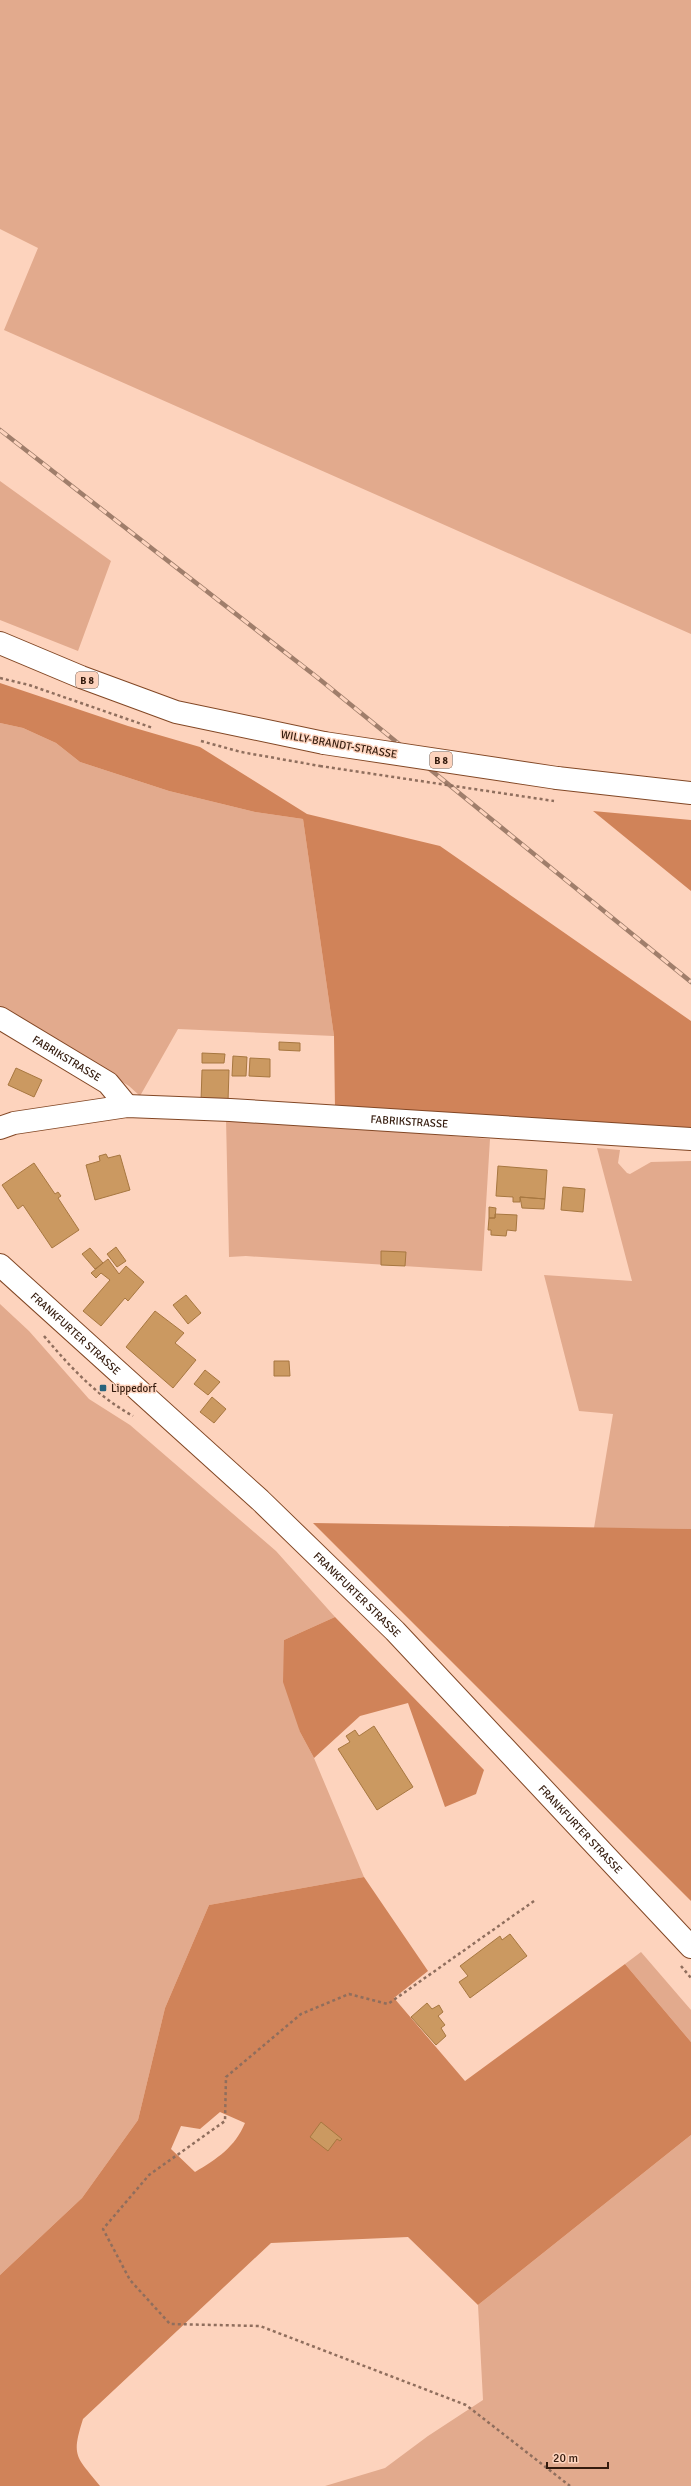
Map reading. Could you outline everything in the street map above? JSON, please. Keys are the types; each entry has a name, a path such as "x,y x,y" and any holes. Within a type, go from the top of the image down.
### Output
{"main road":[{"name":"WILLY-BRANDT-STRASSE","path":"0,643 81,677 176,712 324,742 557,778 691,793"},
{"name":"FABRIKSTRASSE","path":"0,1018 108,1083 127,1106"},
{"name":"FABRIKSTRASSE","path":"0,1128 14,1123 127,1106 230,1110 691,1139"},
{"name":"FRANKFURTER STRASSE","path":"0,1265 260,1500 395,1631 684,1955"}],"path":[{"path":"320,766 554,801"},
{"path":"40,1331 72,1370 110,1403 136,1418"},
{"path":"534,1901 388,2004 349,1994 301,2014 226,2077 224,2121 149,2175 103,2229 130,2280 170,2324 260,2326 466,2405 570,2486"},
{"path":"684,1955 691,1978"}],"shaded area":[{"path":"0,0 691,0 691,634 4,330 38,248 0,229"},
{"path":"0,481 111,561 78,651 0,620"},
{"path":"0,683 128,726 200,747 307,814 440,846 691,1021 691,1128 335,1109 334,1036 303,819 255,812 169,791 80,762 56,743 23,728 0,723"},
{"path":"0,723 23,728 56,743 80,762 169,791 255,812 303,819 334,1036 178,1029 140,1096 129,1086 0,1007"},
{"path":"593,811 691,820 691,891"},
{"path":"226,1118 490,1139 482,1271 246,1256 229,1257"},
{"path":"597,1148 620,1150 618,1163 627,1173 630,1174 651,1162 691,1161 691,1529 594,1528 613,1414 579,1411 544,1275 632,1281"},
{"path":"0,1304 29,1331 89,1399 130,1425 276,1551 335,1617 284,1640 300,1732 314,1758 364,1877 209,1905 165,2008 138,2120 82,2198 0,2275"},
{"path":"313,1523 691,1529 691,1901"},
{"path":"335,1617 484,1770 476,1794 445,1807 408,1703 360,1716 314,1758 300,1732 283,1682 284,1640"},
{"path":"364,1877 428,1971 394,1998 465,2081 625,1964 691,2042 691,2135 478,2305 408,2237 271,2243 83,2419 77,2441 78,2456 100,2486 0,2486 0,2275 82,2198 138,2120 165,2008 209,1905","holes":["220,2112 245,2123 231,2146 218,2157 195,2172 171,2149 181,2126 200,2129"]},
{"path":"641,1952 691,2010 691,2042 625,1964"},
{"path":"691,2135 691,2486 325,2486 385,2468 428,2436 483,2400 478,2305"}],"building":[{"path":"279,1042 300,1043 300,1051 279,1050"},
{"path":"202,1053 225,1054 224,1063 202,1063"},
{"path":"233,1056 247,1057 246,1076 232,1076"},
{"path":"250,1058 270,1059 270,1077 249,1076"},
{"path":"16,1068 42,1080 34,1097 8,1085"},
{"path":"202,1070 229,1070 228,1102 201,1101"},
{"path":"106,1154 108,1158 120,1155 130,1190 95,1200 86,1165 100,1161 99,1156"},
{"path":"34,1163 55,1194 58,1192 61,1196 58,1198 79,1230 52,1248 23,1205 18,1209 2,1185"},
{"path":"498,1166 547,1170 545,1199 520,1197 520,1202 513,1202 513,1197 496,1196"},
{"path":"563,1187 585,1189 583,1212 561,1210"},
{"path":"520,1197 545,1199 544,1209 522,1208"},
{"path":"489,1207 496,1208 495,1218 489,1218"},
{"path":"495,1214 517,1215 516,1231 507,1230 506,1236 491,1235 491,1230 488,1230 489,1218 495,1218"},
{"path":"116,1247 126,1261 117,1267 107,1254"},
{"path":"90,1248 103,1263 95,1269 82,1254"},
{"path":"381,1251 406,1252 405,1266 381,1265"},
{"path":"108,1259 119,1274 126,1266 144,1282 128,1301 125,1298 101,1326 83,1311 110,1280 101,1273 96,1278 91,1273"},
{"path":"186,1295 201,1313 188,1324 173,1305"},
{"path":"155,1311 184,1333 175,1343 196,1360 173,1388 126,1347"},
{"path":"274,1361 289,1361 290,1376 274,1376"},
{"path":"205,1370 220,1382 208,1395 194,1384"},
{"path":"212,1397 226,1409 214,1423 200,1412"},
{"path":"374,1726 413,1787 377,1810 338,1749 350,1742 346,1736 355,1730 359,1736"},
{"path":"510,1934 527,1956 470,1998 459,1982 468,1976 460,1966 500,1936 502,1940"},
{"path":"427,2003 432,2009 439,2005 443,2012 438,2016 445,2025 441,2028 446,2036 436,2045 411,2017"},
{"path":"321,2122 342,2139 340,2141 337,2139 328,2151 310,2137"}],"railway":[{"path":"0,430 318,678 691,982"}],"place":[{"name":"Lippedorf","path":"103,1388"}]}
